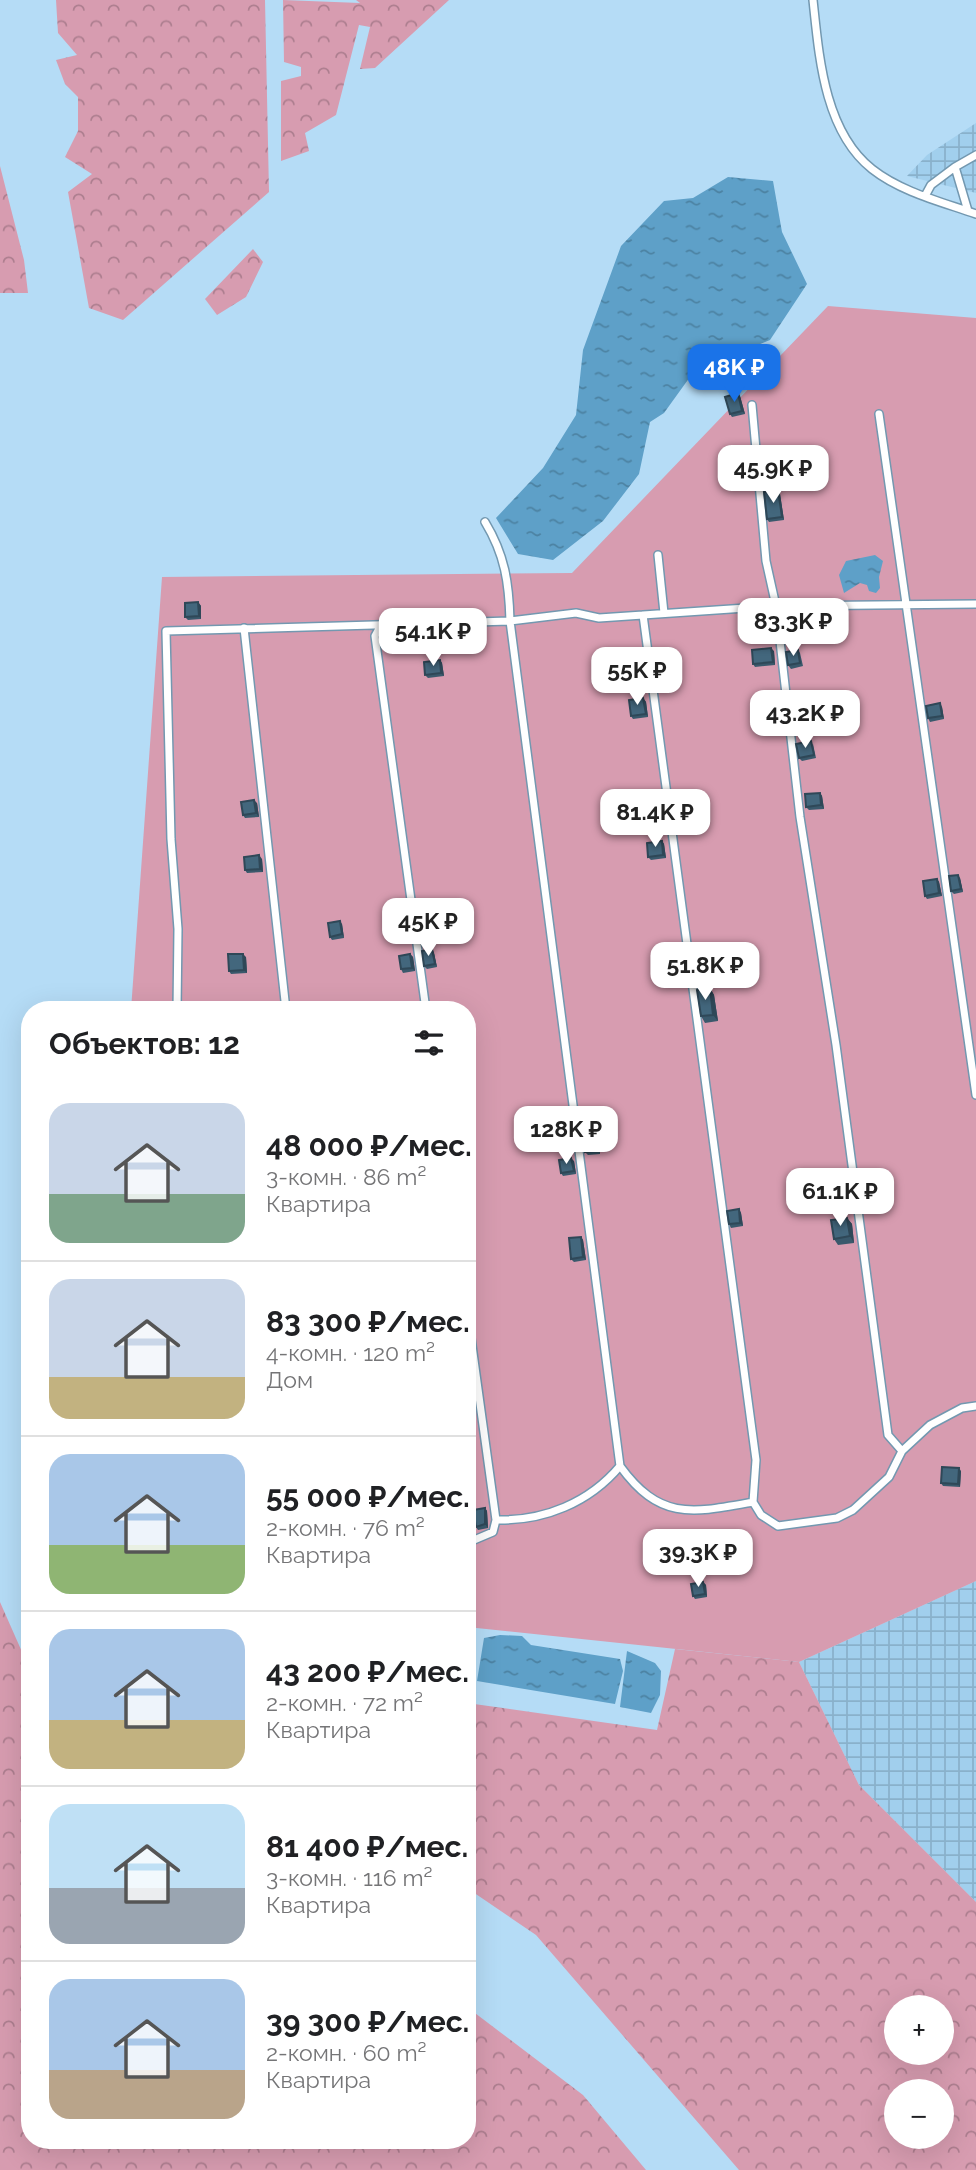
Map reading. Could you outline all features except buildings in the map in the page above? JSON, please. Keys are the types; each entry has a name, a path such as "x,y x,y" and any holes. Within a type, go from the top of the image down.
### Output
{"lane":[{"path":"813,0 818,47 828,92 839,128 850,148 873,170 925,196 972,212"},
{"path":"925,196 930,185 976,155"},
{"path":"955,167 972,212"},
{"path":"751,405 766,561 776,606 800,817 836,1045 888,1435 902,1451"},
{"path":"879,414 897,517 906,606 976,1095"},
{"path":"485,522 501,549 509,586 510,621 620,1466 633,1483 657,1504 700,1512 753,1502"},
{"path":"658,555 664,614"},
{"path":"177,1001 178,929 171,839 166,631 510,621 576,613 598,618 776,606 976,604"},
{"path":"643,615 756,1460 753,1502 761,1515 778,1525 837,1518 853,1510 889,1477 902,1451 930,1425 962,1408 976,1406"},
{"path":"381,625 375,636 425,1001"},
{"path":"244,628 285,1001"},
{"path":"476,1374 496,1520 493,1532 476,1539"},
{"path":"496,1520 526,1521 556,1512 608,1481 620,1466"}],"shaded area":[{"path":"976,123 976,193 907,176 927,155"},
{"path":"976,1581 976,1902 859,1785 799,1662"}],"green space":[{"path":"56,0 265,0 269,192 123,320 89,308 68,192 92,174 65,157 78,131 78,97 65,84 56,60 77,55 58,33"},
{"path":"283,0 360,3 356,0 449,0 375,68 360,69 370,27 359,25 336,115 305,133 309,151 281,161 281,81 301,76 301,67 284,62"},
{"path":"0,166 24,260 28,293 0,293"},
{"path":"253,249 263,262 246,297 217,315 205,299"},
{"path":"828,306 976,318 976,1581 799,1662 476,1628 476,1001 132,1001 162,577 572,573"},
{"path":"0,1602 21,1650 21,2149 476,2149 476,2014 583,2095 646,2170 0,2170"},
{"path":"675,1649 799,1662 859,1785 976,1902 976,2170 739,2170 536,1935 476,1894 476,1704 657,1730"}],"water":[{"path":"728,177 773,181 782,232 807,284 770,340 695,370 664,413 650,422 639,474 603,521 553,560 518,554 496,518 543,468 576,415 583,350 621,246 664,201 693,198"},
{"path":"875,555 883,561 879,577 880,588 876,593 860,583 844,593 839,575 846,561"},
{"path":"500,1635 522,1636 531,1645 620,1659 623,1671 615,1704 477,1681 484,1638"},
{"path":"627,1651 655,1663 661,1671 660,1695 651,1713 620,1707"}]}
